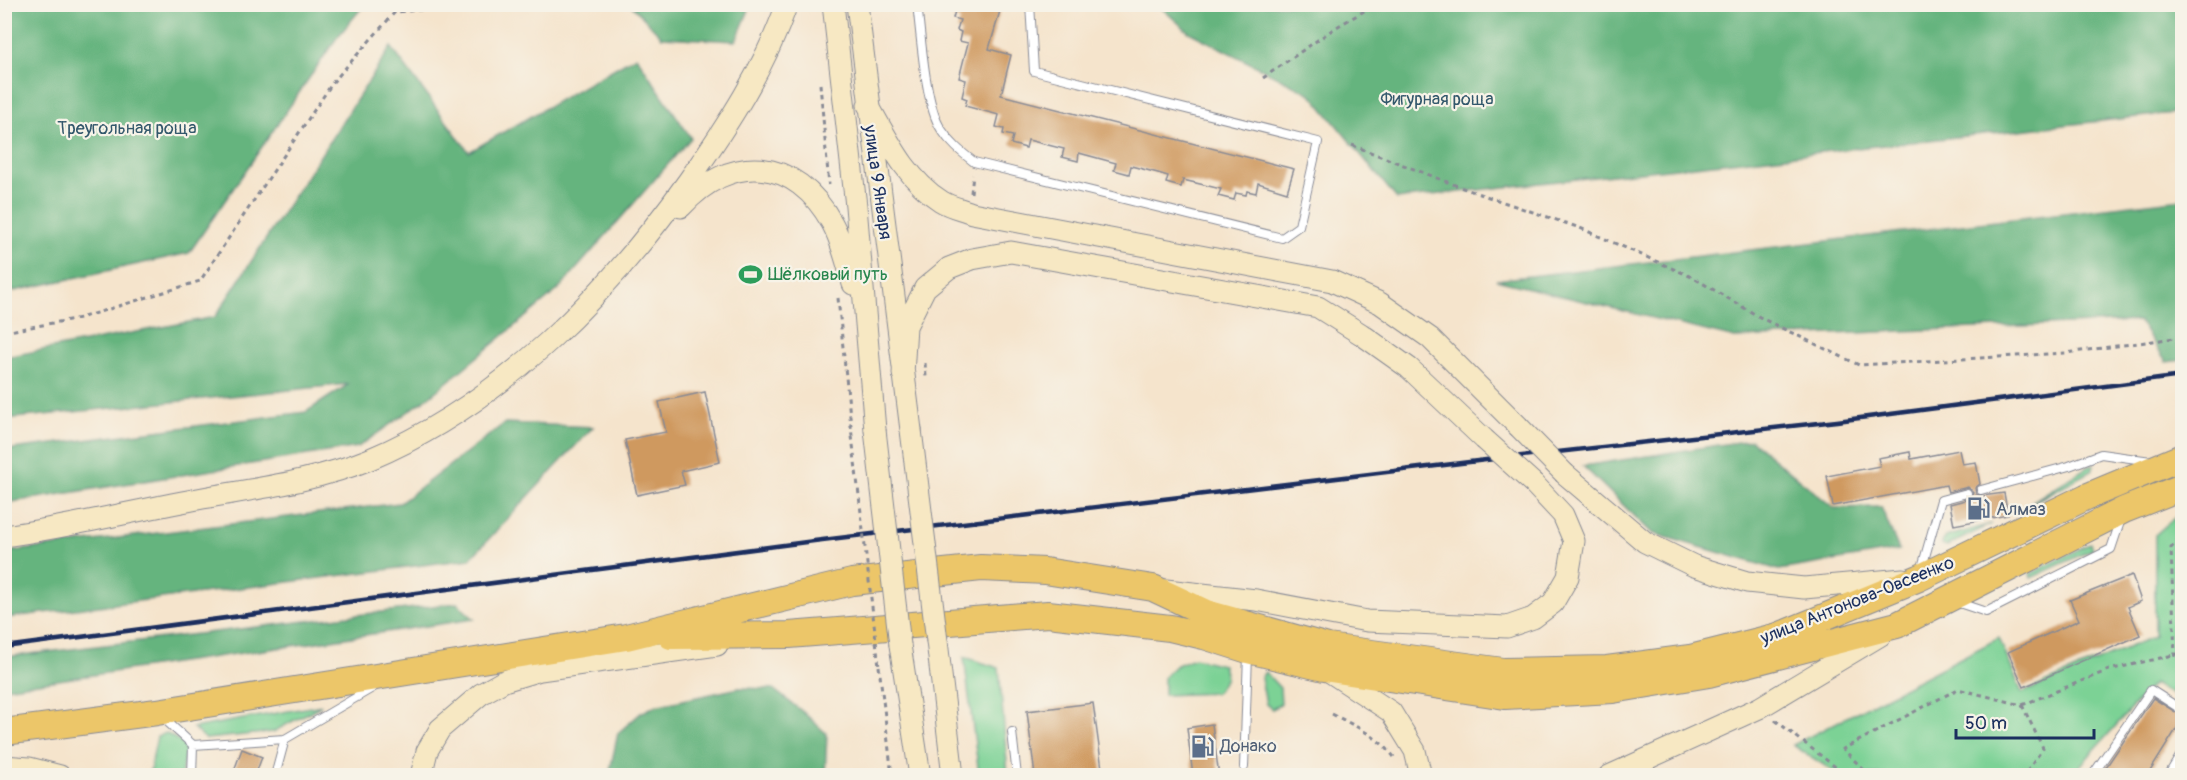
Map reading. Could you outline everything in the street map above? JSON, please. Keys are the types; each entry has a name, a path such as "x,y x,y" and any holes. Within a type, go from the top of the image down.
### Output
{"highway":[{"name":"улица Антонова-Овсеенко","path":"626,637 852,582 981,568 1045,571 1154,588 1206,613 1328,647 1503,671 1607,669 1690,658 1778,636 1919,578 2036,520 2173,460"},
{"name":"улица Антонова-Овсеенко","path":"1897,625 2124,510 2182,487"},
{"path":"4,732 157,712 626,637 789,635 1048,614 1170,628 1324,668 1505,696 1613,690 1709,674 1897,625"}],"main road":[{"path":"628,261 670,207 743,101 771,49 787,4"},
{"name":"улица 9 Января","path":"833,4 856,206 874,429 903,674"},
{"name":"улица 9 Января","path":"857,4 953,776"},
{"path":"868,105 897,156 921,186 943,202 972,213 1332,281 1380,303 1430,338 1565,474 1645,542 1694,566 1747,582 1804,588 1919,578"},
{"path":"4,536 50,530 202,498 271,487 335,471 403,444 467,406 522,364 596,296 683,204 706,184 730,172 746,168 771,170 794,180 813,194 833,225 844,254 865,333"},
{"path":"903,374 906,326 925,288 949,268 972,259 1011,252 1318,308 1361,334 1409,368 1534,484 1563,515 1574,542 1568,577 1553,603 1533,618 1507,627 1367,621 1256,600 1154,588"},
{"name":"улица Антонова-Овсеенко","path":"1617,772 1759,708 1897,625"},
{"path":"421,776 427,751 440,729 481,694 504,681 540,670 789,635"},
{"path":"1324,668 1391,712 1415,751 1420,776"},
{"path":"903,674 897,704 905,776"},
{"path":"903,674 920,776"},
{"path":"4,766 29,768 60,776"}],"lane":[{"path":"917,4 930,101 939,127 954,146 974,162 1282,238 1299,226 1318,142 1034,71 1030,4"},
{"path":"1981,490 2069,466 2101,454 2173,460"},
{"path":"1919,578 1941,500 1967,493"},
{"path":"1244,767 1248,650"},
{"path":"157,712 193,745 285,739 399,673"},
{"path":"2091,776 2151,690 2182,710"},
{"path":"1012,732 1017,776"},
{"path":"275,776 285,739"},
{"path":"192,776 193,745"},
{"path":"2168,776 2182,753"}],"path":[{"path":"4,332 80,318 200,280 333,82 395,12 471,4"},
{"path":"1263,78 1335,28 1376,4"},
{"path":"1352,145 1468,190 1580,228 1692,277 1763,319 1860,365 2066,353 2182,337"},
{"path":"852,436 892,776"},
{"path":"2175,657 2171,548 2182,536"},
{"path":"1870,776 1843,749 1958,689 2022,705 2109,670 2175,657 2182,653"},
{"path":"2022,705 2043,748 2024,776"},
{"path":"1759,708 1847,776"},
{"path":"1332,714 1383,744 1397,763"}],"green space":[{"name":"Треугольная роща","path":"4,5 364,5 336,39 189,253 5,293"},
{"path":"631,5 751,5 736,41 662,37"},
{"name":"Фигурная роща","path":"1158,5 2182,5 2182,112 1397,199 1311,94 1189,32"},
{"path":"391,47 469,152 636,56 691,138 558,290 429,397 358,447 5,503 5,450 306,412 349,384 5,419 5,357 215,317"},
{"path":"2182,199 2182,360 2166,362 2139,321 1735,338 1496,280"},
{"path":"505,423 593,427 470,559 5,618 5,552 400,503"},
{"path":"1751,440 1834,508 1881,507 1899,550 1779,570 1652,533 1583,466"},
{"path":"2094,465 2091,471 2019,510 2089,466"},
{"path":"2182,513 2182,700 2153,684 2072,775 1839,775 1793,745 1999,638 2022,693 2155,636 2155,535"},
{"path":"1991,524 1947,546 1941,544 1946,537"},
{"path":"2091,543 2093,549 2031,578 2030,574"},
{"path":"457,603 474,619 5,688 5,657"},
{"path":"964,657 999,668 1008,775 979,775"},
{"path":"1194,658 1223,665 1226,678 1216,693 1164,695 1164,677 1175,666"},
{"path":"1265,672 1280,688 1281,704 1272,709 1266,704 1261,678"},
{"path":"739,688 773,689 827,734 825,775 609,775 618,733 641,713 655,706"},
{"path":"322,705 273,732 206,739 193,728"},
{"path":"166,733 184,744 185,754 181,775 149,775 157,737"}],"building":[{"path":"957,4 1002,4 989,49 1011,55 1001,95 1294,169 1287,192 1258,183 1256,193 1247,191 1246,195 1236,193 1234,200 1218,196 1221,189 1183,180 1181,187 1166,183 1168,176 1131,166 1129,174 1114,170 1116,163 1079,153 1078,161 1062,157 1064,149 1028,140 1026,148 1011,144 1013,136 1003,134 1004,129 996,127 999,115 965,106 967,99 962,97 966,80 959,78 968,43 959,41 961,32 957,30 960,20 953,18"},
{"path":"705,392 720,462 681,471 685,485 637,495 625,440 666,432 659,402"},
{"path":"1959,450 1962,464 1976,462 1980,484 1975,488 1976,494 1982,496 2004,493 2008,515 1954,525 1950,504 1969,499 1973,492 1968,487 1948,492 1946,485 1833,506 1827,476 1880,466 1878,458 1910,452 1911,459"},
{"path":"2132,575 2141,601 2128,607 2140,635 2024,687 2008,652 2079,620 2070,600"},
{"path":"2153,698 2182,716 2182,720 2147,776 2100,776"},
{"path":"1093,703 1103,776 1035,776 1027,711"},
{"name":"Донако","path":"1212,724 1219,776 1193,776 1187,728"},
{"path":"242,749 262,757 255,776 232,776"}],"railway":[{"path":"4,647 814,541 1486,460 1837,421 2182,376"}],"place":[{"name":"Шёлковый путь","path":"750,274"},
{"name":"Алмаз","path":"1978,509"},
{"name":"Донако","path":"1202,746"}]}
